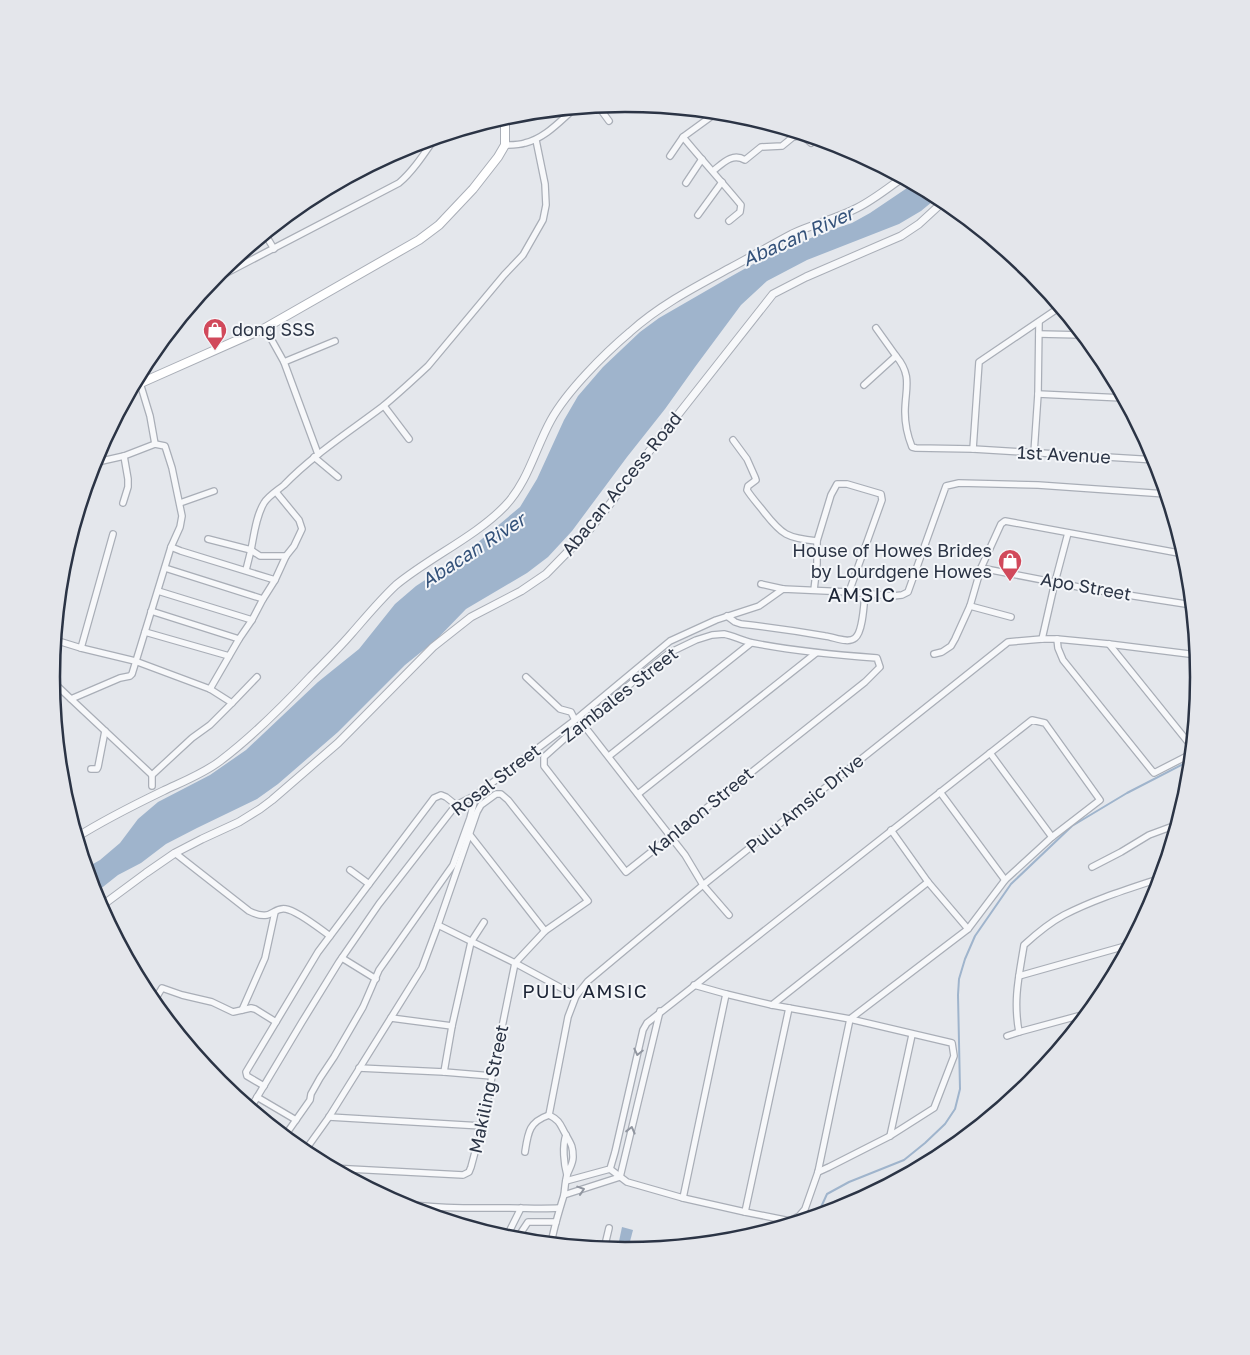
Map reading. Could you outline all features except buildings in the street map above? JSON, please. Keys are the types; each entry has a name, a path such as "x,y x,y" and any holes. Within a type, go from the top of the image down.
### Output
{"main road":[{"path":"144,382 265,328 399,253 426,235 439,225 473,189 505,145 505,126"}],"street":[{"path":"603,113 609,121"},
{"path":"505,145 523,144 536,140 548,133 567,116"},
{"path":"670,156 683,136 708,119"},
{"path":"683,136 740,206 741,208 737,216 729,221"},
{"path":"713,171 726,160 733,157 745,160 761,147 782,146 792,138"},
{"path":"246,570 262,508 266,500 316,455 384,406 428,366 523,255 543,220 546,205 536,140"},
{"path":"235,269 399,183 416,165 428,148"},
{"path":"686,183 702,159"},
{"path":"698,215 722,182"},
{"path":"82,834 219,762 281,708 385,596 400,583 483,525 503,508 513,498 523,482 540,440 552,417 586,375 650,314 695,287 793,234 842,216 860,207 896,182"},
{"name":"Abacan Access Road","path":"107,902 175,853 239,822 272,800 351,730 433,647 471,617 521,591 558,564 600,517 773,294 806,277 901,236 919,224 937,207"},
{"path":"268,240 274,249"},
{"path":"973,449 979,362 1055,311"},
{"path":"1034,453 1038,394 1039,322"},
{"path":"265,328 284,362 316,455 338,477"},
{"path":"864,385 896,356 876,328"},
{"path":"1039,334 1074,335"},
{"path":"284,362 335,341"},
{"name":"1st Avenue","path":"896,356 902,363 907,376 905,412 907,430 912,447 920,449 973,449 1146,459"},
{"path":"139,390 150,416 155,444"},
{"path":"1038,394 1115,398"},
{"path":"384,406 409,439"},
{"path":"733,440 747,459 756,480 746,490 778,529 796,538 817,541"},
{"path":"70,699 132,674 182,516 172,468 165,446 155,444 124,456 103,461"},
{"path":"123,503 128,487 124,456"},
{"path":"761,584 783,589 893,596 908,592 946,486 959,483 1038,485 1159,494"},
{"path":"814,590 817,541 831,496 837,484 847,484 881,494 882,500 849,592"},
{"path":"180,503 214,490"},
{"path":"210,689 252,620 302,530 300,520 276,492"},
{"path":"934,654 942,652 951,646 970,606 981,568 1001,524 1005,521 1176,553"},
{"path":"81,648 112,534"},
{"path":"1042,639 1068,534"},
{"path":"208,539 251,550 260,556 286,556"},
{"path":"171,547 275,580"},
{"path":"165,568 263,599"},
{"name":"Apo Street","path":"981,568 1089,589 1185,604"},
{"name":"Rosal Street","path":"253,1103 342,958 379,904 456,805 476,795 575,720 670,641 716,620 759,606 783,589"},
{"path":"158,591 252,620"},
{"path":"727,616 741,624 849,641 854,639 859,633 865,593"},
{"path":"970,606 1011,616"},
{"path":"151,611 239,639"},
{"path":"145,632 229,656"},
{"name":"Zambales Street","path":"544,757 582,723 669,653 696,640 712,635 736,636 751,643 816,653 877,658"},
{"name":"Pulu Amsic Drive","path":"549,1115 568,1017 576,996 588,981 702,885 1004,644 1012,640 1042,639 1109,644 1189,654"},
{"path":"1057,640 1063,660 1154,773 1184,758"},
{"path":"61,642 136,661 210,689 232,703"},
{"path":"609,756 751,643"},
{"path":"1109,644 1186,740"},
{"path":"638,794 816,653"},
{"name":"Kanlaon Street","path":"544,757 544,766 626,872 875,673 880,667 877,658"},
{"path":"152,775 192,738 210,725 257,677"},
{"path":"526,677 560,708 571,712 575,720"},
{"path":"60,689 152,775 152,786"},
{"path":"610,1169 643,1030 647,1023 1032,720 1045,723 1100,800 1052,837 1005,880 968,929 850,1019 818,1172 805,1209 800,1215"},
{"path":"582,723 685,855 702,885 729,915"},
{"path":"91,769 97,769 98,767 105,731"},
{"path":"990,754 1052,837"},
{"path":"940,792 1005,880"},
{"path":"309,1145 329,1117 422,968 474,819 481,805 496,794 501,794 508,800 588,901 545,931 515,963"},
{"path":"264,1086 247,1076 246,1072 318,952 434,798 441,795 456,805"},
{"path":"288,1131 310,1100 311,1094 320,1078 356,1020 380,970 453,865 476,795"},
{"path":"1092,868 1149,835 1170,828"},
{"path":"891,830 928,882 968,929"},
{"path":"470,835 545,931"},
{"path":"175,853 258,916 265,916 285,908 293,911 330,936"},
{"path":"350,870 368,884"},
{"path":"1019,1032 1016,998 1024,945 1062,916 1100,899 1152,881"},
{"path":"772,1005 928,882"},
{"path":"242,1010 265,958 275,912"},
{"path":"444,1072 452,1026 471,942 484,922"},
{"path":"438,925 576,996"},
{"path":"1018,976 1121,947"},
{"path":"342,958 376,979"},
{"name":"Makiling Street","path":"345,1169 463,1175 469,1172 482,1126 515,963"},
{"path":"694,985 772,1005 850,1019 952,1044 954,1056 934,1108 890,1136 818,1172"},
{"path":"158,995 162,988 182,996 212,1002 233,1012 251,1008 276,1022"},
{"path":"683,1198 726,994"},
{"path":"745,1212 788,1008"},
{"path":"620,1177 660,1011"},
{"path":"1008,1036 1076,1016"},
{"path":"391,1018 452,1026"},
{"path":"890,1136 912,1035"},
{"path":"359,1068 492,1076"},
{"path":"257,1097 296,1120"},
{"path":"525,1152 531,1126 539,1119 549,1115 556,1118 561,1124 570,1141 573,1154 572,1162 552,1238"},
{"path":"329,1117 482,1126"},
{"path":"567,1178 594,1174 610,1169"},
{"path":"610,1169 627,1182 683,1198 785,1219"},
{"path":"594,1174 598,1184"},
{"path":"564,1195 620,1177"},
{"path":"510,1231 521,1208"},
{"path":"435,1210 559,1208"},
{"path":"521,1233 528,1222 556,1222"},
{"path":"606,1241 609,1228"}],"water":[{"name":"Abacan River","path":"907,188 931,203 899,224 807,260 767,281 741,305 572,531 548,557 527,573 466,609 436,640 405,665 338,732 278,784 257,799 166,844 141,863 118,875 101,888 92,865 120,843 138,819 158,802 210,775 246,750 318,682 359,649 395,604 416,586 476,544 520,507 537,479 564,420 578,396 603,367 640,332 659,318 755,263 822,233 852,223"},
{"path":"622,1227 633,1230 630,1242 619,1242"}],"waterway":[{"path":"821,1207 827,1194 849,1182 904,1160 945,1124 955,1109 960,1089 959,979 975,936 1011,884 1072,826 1127,793 1183,764"}],"place":[{"name":"dong SSS","path":"215,351"},
{"name":"House of Howes Brides by Lourdgene Howes","path":"1010,582"}],"district":[{"name":"AMSIC","path":"862,595"},
{"name":"PULU AMSIC","path":"585,991"}]}
